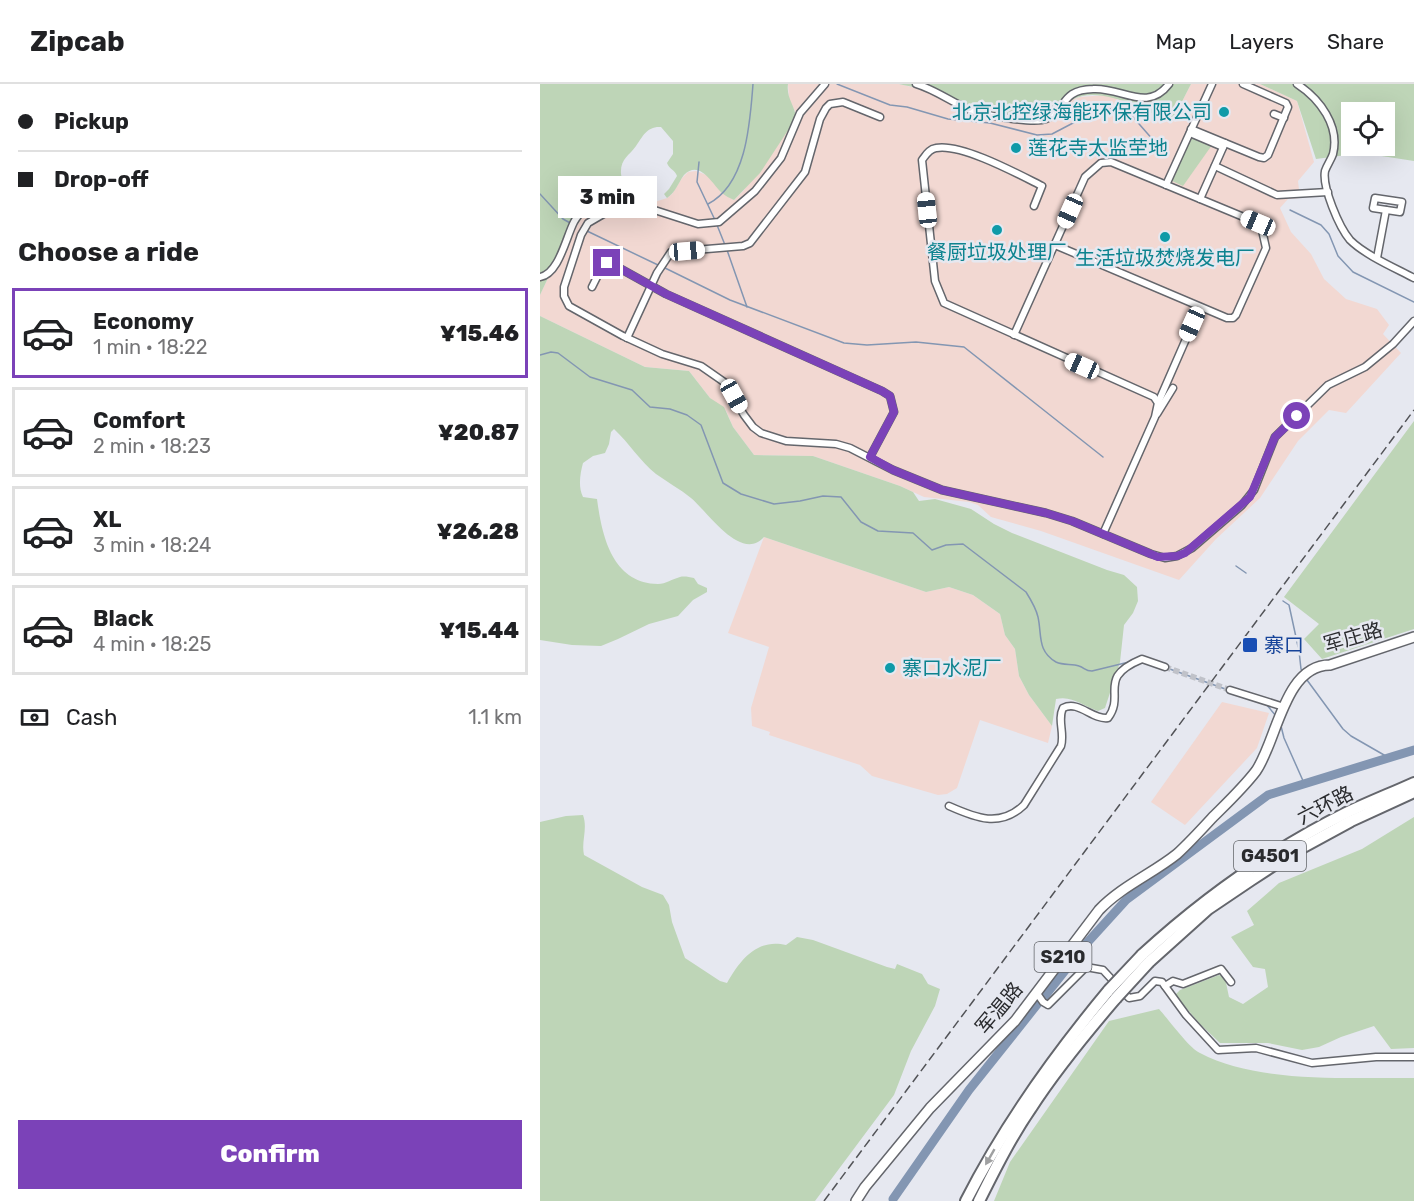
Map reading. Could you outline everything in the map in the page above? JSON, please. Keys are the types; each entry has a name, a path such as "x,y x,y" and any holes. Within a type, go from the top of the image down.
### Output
{"highway":[{"name":"六环路","path":"1146,959 1202,903 1280,850 1346,813 1414,783"},
{"name":"六环路","path":"1146,959 1208,909 1294,852 1351,821 1414,792"},
{"name":"G4501","path":"966,1201 1002,1136 1047,1068 1146,959"},
{"name":"G4501","path":"979,1201 1011,1139 1031,1108 1113,994"}],"main road":[{"name":"军庄路","path":"1284,707 1300,681 1320,665 1330,665 1414,637"},
{"name":"军温路","path":"856,1201 930,1108 1000,1038 1112,896 1176,854 1246,784 1266,753 1284,707"}],"street":[{"path":"825,84 800,113 782,158 755,191 731,213 716,222 698,224 639,205 630,205 606,213 596,218 582,234 564,287 564,296 569,306 627,338 662,354 701,366 713,373 724,382 744,415 761,433 786,441 836,444 942,490 1046,513 1158,557 1177,556 1192,548 1250,497 1275,437 1328,385 1365,367 1393,344 1414,321"},
{"path":"916,84 933,90 974,112 1034,122 1050,117 1065,99 1079,89 1106,88 1140,99 1148,99 1163,91 1169,84"},
{"path":"1166,185 1212,84"},
{"path":"1190,131 1264,158 1268,155 1288,106 1286,103 1243,84"},
{"path":"1298,84 1322,107 1329,118 1333,132 1333,152 1325,173 1328,192 1337,216 1350,239 1357,246 1414,278"},
{"path":"627,338 657,273 671,252 732,247 750,243 805,172 820,119 830,104 843,102 880,117"},
{"path":"1274,114 1284,118"},
{"path":"1200,199 1224,145"},
{"path":"1034,206 1042,186 968,153 942,148 929,151 922,160 935,281 941,299 947,306 1154,397 1158,403"},
{"path":"1014,335 1085,177 1101,163 1111,162 1258,223 1266,242 1266,248 1236,315 1233,318 1227,318 1055,245"},
{"path":"1215,166 1277,195 1328,192"},
{"path":"1375,198 1402,202 1401,212 1386,210 1373,208 1375,198"},
{"path":"540,277 553,269 570,229 588,204 597,204 606,213"},
{"path":"1377,258 1386,210"},
{"path":"592,287 601,269 607,263 612,264 651,286 882,391 890,396 894,412 870,457"},
{"path":"1155,417 1158,403 1200,307"},
{"path":"1103,534 1155,417 1173,388"},
{"path":"949,806 971,816 992,819 1008,817 1017,812 1024,805 1061,746 1063,708 1074,706 1102,718 1108,718 1113,709 1116,679 1121,670 1142,659 1165,667"},
{"path":"1230,690 1284,707"},
{"path":"1036,992 1048,1005 1086,967 1103,970 1129,998 1140,996 1155,981 1162,982 1186,1015 1218,1050 1256,1048 1312,1063 1376,1057 1414,1057"},
{"path":"1165,986 1173,981 1183,984 1221,969 1231,982"}],"shaded area":[{"name":"北京北控绿海能环保有限公司","path":"788,84 899,84 920,89 942,98 958,110 975,114 1064,107 1073,99 1080,97 1107,95 1135,105 1171,123 1191,84 1260,84 1297,101 1314,162 1298,181 1300,198 1288,199 1280,208 1291,232 1311,254 1324,279 1346,299 1377,309 1389,325 1383,334 1401,353 1346,413 1329,410 1298,441 1260,498 1216,539 1179,580 1041,531 991,517 978,505 924,497 900,486 813,456 754,455 733,427 726,411 710,398 689,371 645,367 540,316 540,295 548,278 555,271 580,219 594,205 607,204 636,208 667,198 688,172 696,171 709,176 722,193 734,200 744,190 796,113 789,100"},
{"name":"寨口水泥厂","path":"764,537 926,592 949,587 973,595 1000,614 1005,635 1015,649 1019,676 1029,695 1052,726 1048,743 980,720 957,788 947,794 938,795 872,776 860,765 769,735 770,732 752,726 751,708 769,647 728,633"},
{"path":"1222,702 1269,713 1257,748 1185,825 1151,802"}],"green space":[{"path":"540,84 788,84 788,93 796,118 760,173 734,200 723,194 700,171 695,170 684,175 667,198 664,194 677,176 667,163 673,154 673,141 661,127 649,130 626,158 621,169 622,179 630,190 636,208 607,204 594,205 587,211 574,229 558,265 548,278 540,295"},
{"path":"899,84 1191,84 1171,123 1123,101 1095,95 1072,100 1050,120 1038,123 1003,120 963,112 932,93"},
{"path":"1260,84 1414,84 1414,161 1382,156 1395,156 1395,102 1341,102 1341,156 1316,159 1297,101"},
{"path":"1190,138 1212,145 1183,186 1170,180"},
{"path":"540,316 645,367 689,371 710,398 724,407 733,427 754,455 813,456 900,486 913,492 919,501 935,499 971,509 1012,533 1124,575 1137,587 1138,601 1124,625 1120,662 1105,708 1098,711 1067,698 1056,699 1052,726 1029,695 1019,676 1015,649 1005,635 1000,614 973,595 949,587 926,592 764,537 755,543 745,544 735,540 691,498 650,469 614,429 605,453 593,456 583,463 580,480 583,497 597,499 602,528 612,555 630,575 642,582 661,584 680,577 688,577 694,578 698,584 707,588 707,592 693,600 678,616 649,624 601,646 572,645 540,640"},
{"path":"1414,421 1414,629 1322,659 1304,639 1319,624 1284,597"},
{"path":"583,815 584,855 642,887 663,895 669,905 672,922 685,958 720,981 727,983 744,959 758,948 766,945 786,945 797,937 813,940 887,967 895,969 897,964 922,974 928,984 940,989 935,1006 911,1051 894,1095 815,1201 540,1201 540,822"},
{"path":"1414,817 1414,1048 1391,1049 1374,1026 1319,1047 1302,1050 1268,1043 1220,1043 1175,995 1180,990 1219,975 1225,978 1229,997 1243,1004 1268,987 1265,969 1253,967 1231,937 1254,925 1247,911 1279,883 1362,849"},
{"path":"1159,1009 1195,1050 1223,1063 1249,1070 1304,1077 1414,1078 1414,1201 994,1201 1010,1162 1109,1021"}],"waterway":[{"path":"708,204 721,195 739,167 748,133 753,84"},
{"path":"837,84 890,105 907,107 948,119 990,123 1037,135 1052,134 1096,111 1116,108 1133,117 1161,149"},
{"path":"699,162 697,182 715,220"},
{"path":"540,194 563,219 572,224"},
{"path":"1290,210 1321,225 1329,234 1338,256 1353,272 1414,302"},
{"path":"717,225 725,245"},
{"path":"587,231 658,265"},
{"path":"727,250 747,307"},
{"path":"663,267 730,300 844,343 867,345 916,342 964,347 1103,457"},
{"path":"540,355 558,353 590,377 632,390 650,407 670,409 687,415 701,425 723,483 741,494 774,504 823,496 841,497 861,522 878,531 913,533 932,550 946,545 963,544 1026,592 1037,614 1043,648 1056,662 1076,665 1092,671 1129,662"},
{"path":"1236,566 1246,573"},
{"path":"1283,601 1289,605 1303,673"},
{"path":"1167,668 1228,690"},
{"path":"1307,680 1343,729 1391,759"},
{"path":"1266,704 1276,716"},
{"path":"1281,726 1304,783"},
{"path":"1044,997 1086,944 1126,900 1268,795 1414,750"},
{"path":"893,1199 969,1090 1039,1002"}],"tunnel":[{"path":"1165,667 1230,690"}],"railway":[{"path":"824,1201 1414,410"}],"place":[{"name":"北京北控绿海能环保有限公司","path":"1224,112"},
{"name":"莲花寺太监茔地","path":"1016,148"},
{"name":"餐厨垃圾处理厂","path":"997,230"},
{"name":"生活垃圾焚烧发电厂","path":"1165,237"},
{"name":"寨口","path":"1250,645"},
{"name":"寨口水泥厂","path":"890,668"}],"route":[{"path":"607,263 666,294 890,396 894,412 870,457 893,470 942,490 1018,506 1072,521 1158,557 1165,558 1185,553 1250,497 1275,437 1297,416"}]}
